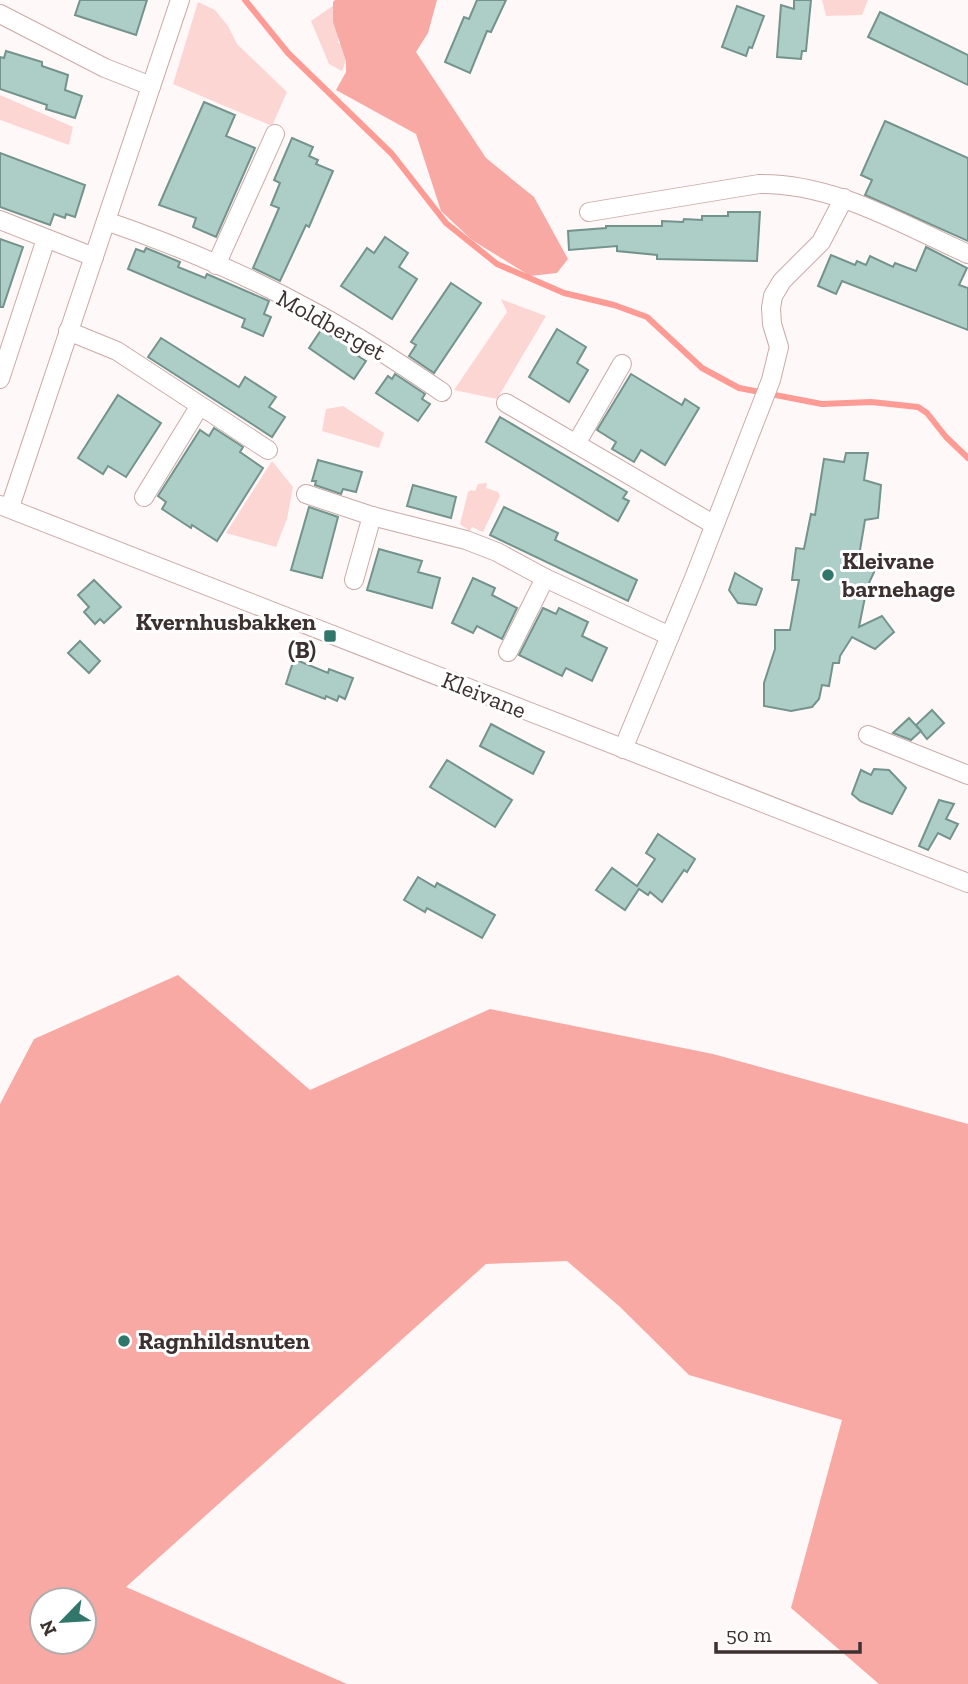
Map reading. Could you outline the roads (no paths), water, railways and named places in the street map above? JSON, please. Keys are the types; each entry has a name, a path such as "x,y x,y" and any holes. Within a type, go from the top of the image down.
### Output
{"street":[{"path":"5,506 94,257 180,0"},
{"path":"0,14 105,68 151,86"},
{"path":"216,265 275,134"},
{"path":"589,212 760,184 798,186 844,198 968,254"},
{"path":"623,749 771,380 779,347 771,308 773,296 782,281 821,242 844,198"},
{"path":"0,220 94,257"},
{"name":"Moldberget","path":"106,221 216,265 314,312 383,352 442,392"},
{"path":"0,379 46,239"},
{"path":"68,331 117,351 268,450"},
{"path":"576,444 622,364"},
{"path":"506,402 713,524"},
{"path":"144,497 200,407"},
{"path":"306,494 372,516 466,540 497,552 545,578 670,636"},
{"name":"Kleivane","path":"5,506 968,883"},
{"path":"355,580 372,516"},
{"path":"508,652 545,578"},
{"path":"868,735 968,775"}],"waterway":[{"path":"245,0 288,53 392,154 446,223 497,264 564,293 614,305 647,317 702,368 739,388 822,404 871,402 918,407 927,413 946,437 968,458"}],"place":[{"name":"Kleivane barnehage","path":"828,575"},
{"name":"Kvernhusbakken (B)","path":"330,636"},
{"name":"Ragnhildsnuten","path":"124,1341"}]}
